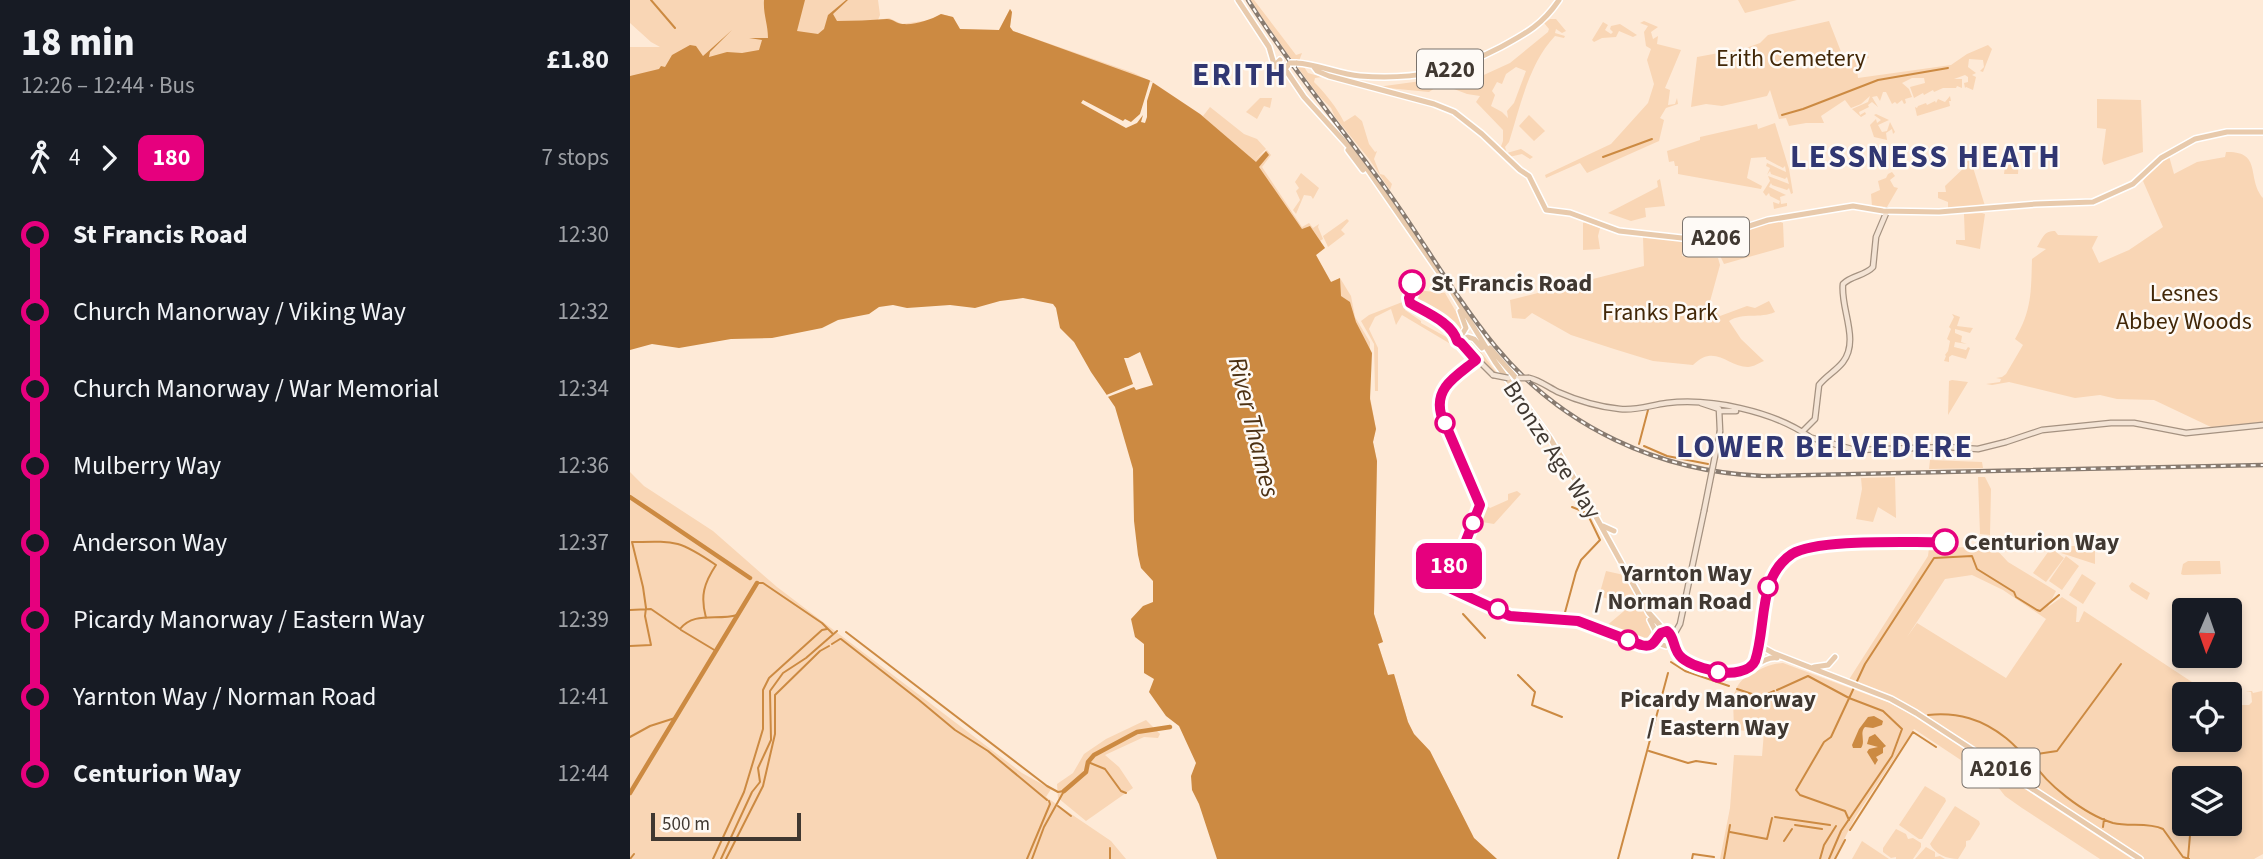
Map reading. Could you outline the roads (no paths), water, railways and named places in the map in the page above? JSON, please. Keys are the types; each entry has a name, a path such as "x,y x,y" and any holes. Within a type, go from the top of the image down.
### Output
{"main road":[{"name":"Bronze Age Way","path":"1240,0 1269,47 1285,65 1300,95 1345,145 1451,290 1503,373 1550,438 1649,613 1672,639 1675,650 1683,659 1720,672 1733,673 1753,664 1759,648 1768,651"},
{"name":"A220","path":"1285,65 1393,78 1463,66 1537,27 1559,0"},
{"name":"A206","path":"1314,67 1329,76 1439,106 1460,115 1525,176 1545,209 1570,213 1624,232 1703,240 1768,220 1855,206 1887,211 1942,212 2099,200 2133,184 2154,162 2195,139 2227,132 2263,132"},
{"name":"Bronze Age Way","path":"1383,195 1482,348 1558,456 1659,642 1686,664 1731,677 1743,675 1765,660"},
{"path":"1806,435 1815,419 1819,384 1844,361 1849,351 1850,334 1843,284 1849,278 1873,267 1876,237 1887,211"},
{"path":"1460,311 1466,328 1462,340"},
{"path":"1471,323 1513,378 1550,438"},
{"path":"1462,340 1468,337 1474,339 1482,348"},
{"path":"1462,340 1493,375 1529,378 1560,393 1620,409 1633,410 1671,402 1707,402 1723,410 1744,410 1772,418 1822,444 1849,451 1947,447 1980,449 2045,430 2118,422 2186,433 2263,425"},
{"path":"1666,646 1680,624 1723,410"},
{"path":"1601,524 1614,532 1613,546"},
{"path":"1658,636 1680,624"},
{"path":"1755,657 1765,660 1768,651"},
{"name":"A2016","path":"1768,651 1911,713 2134,859"},
{"path":"1791,660 1821,667 1828,666 1835,657"},
{"name":"A2016","path":"1765,660 1778,658 1908,708 2140,859"}],"water":[{"name":"River Thames","path":"764,0 805,0 797,31 818,34 824,29 828,15 846,0 833,14 837,21 887,19 908,24 923,22 941,14 953,17 960,29 999,30 1010,9 1010,27 1013,31 1149,80 1200,114 1256,162 1266,151 1269,155 1259,167 1302,229 1310,226 1325,248 1316,255 1331,282 1340,278 1341,296 1350,302 1356,322 1372,353 1370,399 1376,429 1373,442 1377,461 1374,614 1383,642 1378,644 1388,675 1394,674 1408,722 1414,734 1430,751 1474,838 1497,859 1217,859 1192,790 1191,776 1196,763 1179,726 1166,716 1149,692 1154,679 1144,673 1144,644 1135,637 1131,619 1143,606 1153,602 1153,581 1141,568 1138,555 1133,469 1115,407 1074,342 1060,328 1053,304 1023,298 975,308 950,305 907,308 893,305 879,307 869,314 838,320 822,328 772,338 731,339 679,348 652,344 630,350 630,76 665,67 672,55 690,45 696,46 703,56 732,30 710,52 709,57 727,52 759,50 762,40 749,38 768,38"},
{"path":"1874,716 1883,721 1882,725 1865,727 1861,748 1853,748 1859,729 1868,717"},
{"path":"1875,734 1886,746 1883,753 1876,757 1878,760 1875,765 1867,752 1878,747 1867,744 1869,737"}],"waterway":[{"path":"651,0 675,28"},
{"path":"1782,115 1878,80 1948,68"},
{"path":"1603,157 1652,139"},
{"path":"1639,444 1648,410"},
{"path":"1644,446 1667,456 1708,464"},
{"path":"630,497 750,578"},
{"path":"1564,616 1581,560 1600,540 1587,513 1572,507"},
{"path":"630,646 651,645 643,587 632,542 685,546 716,565 704,590 706,618"},
{"path":"1849,820 1845,811 1800,795 1796,790 1824,742 1831,737 1865,664 1934,558 1972,556 1977,569 2040,611 2059,595"},
{"path":"757,583 763,583 822,623 832,633"},
{"path":"630,793 757,583"},
{"path":"1475,597 1512,612 1564,616 1586,621"},
{"path":"630,610 651,609 680,629 686,623 699,618 737,615"},
{"path":"1463,614 1485,638"},
{"path":"713,859 744,792 763,729 763,690 769,678 822,630 827,629"},
{"path":"681,630 716,651"},
{"path":"721,859 752,792 760,782 758,768 771,740 770,691 783,673 806,658 837,631"},
{"path":"846,632 1047,786 1058,792 1064,791 1044,827 1032,859"},
{"path":"832,644 840,639"},
{"path":"841,639 955,730 988,751 1047,800"},
{"path":"726,859 763,786 775,734 775,695 820,651 829,646"},
{"path":"1671,662 1685,671 1729,686"},
{"path":"2032,758 2037,754 2057,751 2121,664"},
{"path":"1618,859 1668,673"},
{"path":"1518,675 1535,692 1532,705 1562,717"},
{"path":"1777,690 1808,676 1849,698 1883,711 1902,729 1892,756 1841,831 1829,859"},
{"path":"1737,689 1761,697 1774,691"},
{"path":"1928,715 1960,716 1988,726 2031,758 2045,778 2078,806 2113,823 2163,829 2183,857 2189,859"},
{"path":"630,737 650,726 675,718"},
{"path":"1064,791 1086,772 1088,762 1094,755 1137,732 1170,727"},
{"path":"1850,830 1913,732 1936,747"},
{"path":"1649,751 1688,763 1696,761 1716,764"},
{"path":"2015,771 2021,755"},
{"path":"1088,762 1105,769 1121,791 1126,793"},
{"path":"1027,859 1049,801"},
{"path":"1058,806 1071,816"},
{"path":"1775,817 1830,825"},
{"path":"1730,832 1767,839 1772,818"},
{"path":"2103,827 2104,819"},
{"path":"1724,859 1730,825"},
{"path":"1795,825 1822,829"},
{"path":"1820,859 1824,845 1836,826"},
{"path":"1784,841 1792,829"},
{"path":"2188,858 2190,836"},
{"path":"1835,859 1845,840"},
{"path":"1110,848 1110,859"},
{"path":"630,859 634,854"},
{"path":"1692,859 1693,854 1714,857"}],"railway":[{"path":"1248,0 1386,189 1466,308 1495,346 1521,375 1551,400 1582,422 1615,440 1687,465 1724,473 1763,476 2263,465"}],"place":[{"name":"St Francis Road","path":"1412,283"},
{"name":"Centurion Way","path":"1945,542"},
{"name":"Yarnton Way / Norman Road","path":"1768,587"},
{"name":"Picardy Manorway / Eastern Way","path":"1718,672"}],"district":[{"name":"ERITH","path":"1240,75"},
{"name":"LESSNESS HEATH","path":"1926,157"},
{"name":"LOWER BELVEDERE","path":"1825,447"}],"park label":[{"name":"Erith Cemetery","path":"1791,58"},
{"name":"Lesnes Abbey Woods","path":"2184,307"},
{"name":"Franks Park","path":"1660,312"}]}
